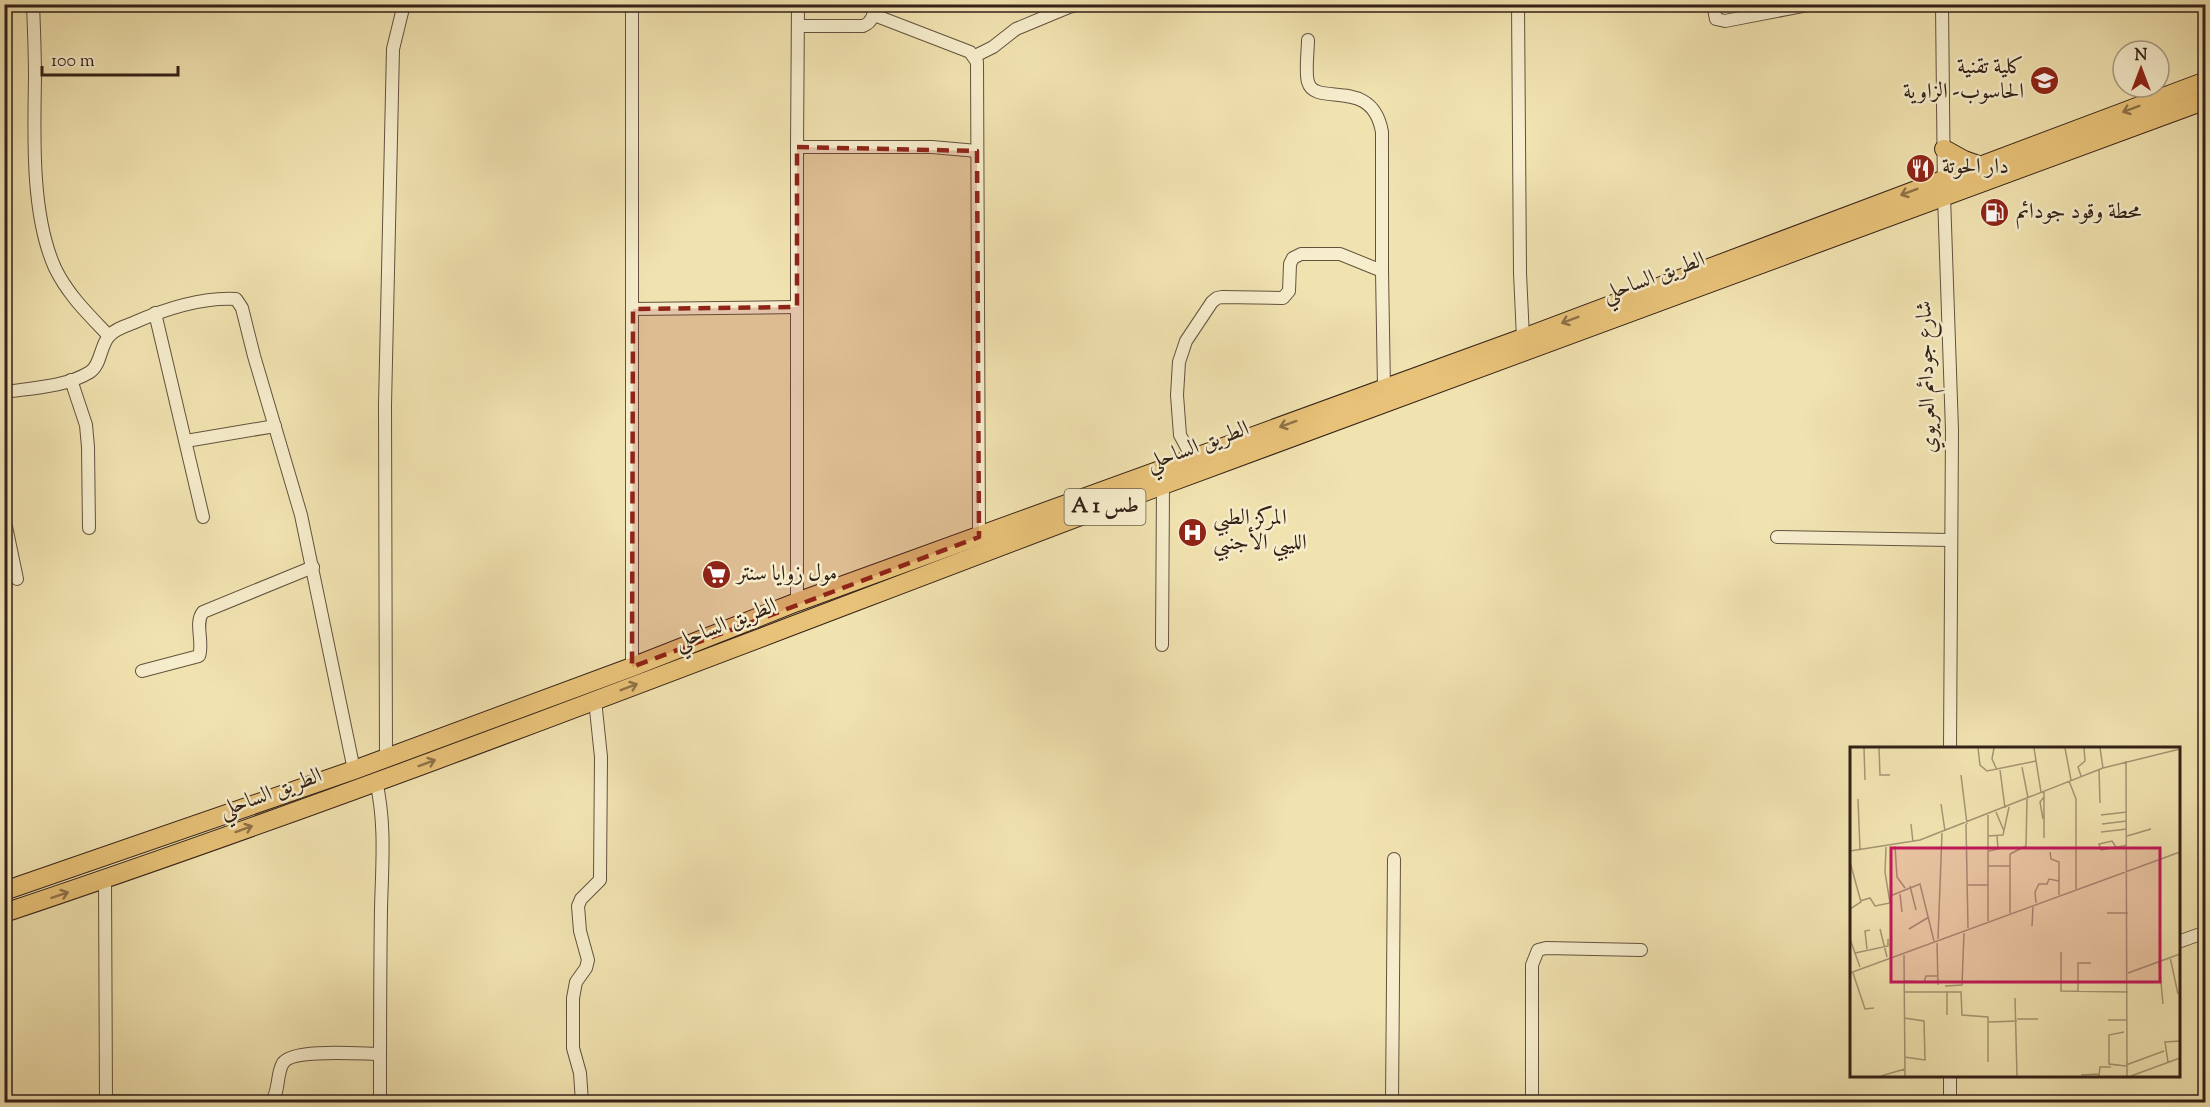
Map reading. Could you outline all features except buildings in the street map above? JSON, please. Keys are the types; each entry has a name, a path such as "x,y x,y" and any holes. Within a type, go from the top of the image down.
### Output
{"highway":[{"name":"الطريق الساحلي","path":"4,913 105,880 595,700 1944,188 1981,166 2205,81"},
{"name":"الطريق الساحلي","path":"4,891 354,770 797,603 1523,338 1944,188 2205,100"},
{"path":"1944,149 1981,166"}],"street":[{"path":"33,4 35,159 46,244 55,268 76,302 109,336"},
{"path":"386,758 385,405 393,49 404,4"},
{"path":"632,4 632,667"},
{"path":"797,603 798,4"},
{"path":"975,56 993,48 1016,29 1081,4"},
{"path":"1518,4 1520,273 1523,338"},
{"path":"1713,4 1716,19 1725,21 1813,4"},
{"name":"شارع جودائم العريوي","path":"1942,4 1944,188 1952,430 1950,747"},
{"path":"798,26 862,26 868,24 874,10 975,56 977,62 979,537"},
{"path":"1308,39 1308,83 1314,91 1323,94 1350,95 1365,101 1379,117 1382,132 1384,389"},
{"path":"797,147 932,147 977,151"},
{"path":"1193,459 1180,435 1177,396 1179,362 1186,341 1212,302 1222,297 1283,298 1289,291 1290,264 1293,258 1301,255 1340,255 1382,271"},
{"path":"4,392 71,380 94,369 102,347 109,336 155,313 212,300 236,299 242,308 301,514 354,770"},
{"path":"633,309 797,307"},
{"path":"155,313 203,517"},
{"path":"71,380 86,425 89,528"},
{"path":"186,441 275,426"},
{"path":"1162,645 1163,485"},
{"path":"4,517 17,579"},
{"path":"1777,537 1950,540"},
{"path":"142,671 199,656 201,646 199,619 203,612 313,567"},
{"path":"582,1102 580,1073 573,1048 573,998 576,981 586,968 588,960 580,931 578,906 581,899 600,880 601,757 595,700"},
{"path":"376,781 384,837 380,1102"},
{"path":"1392,1102 1394,860"},
{"path":"105,880 106,1102 152,1102"},
{"path":"2180,941 2205,932"},
{"path":"1532,1102 1532,965 1538,950 1546,948 1641,950"},
{"path":"271,1102 275,1097 284,1062 290,1058 309,1054 380,1054"},
{"path":"1950,1077 1950,1102"}],"highlighted area":[{"path":"797,147 977,151 979,537 632,667 633,309 797,307"}],"place":[{"name":"كلية تقنية الحاسوب- الزاوية","path":"2045,81"},
{"name":"دار الحوتة","path":"1921,168"},
{"name":"محطة وقود جودائم","path":"1995,213"},
{"name":"المركز الطبي الليبي الأجنبي","path":"1192,532"},
{"name":"مول زوايا سنتر","path":"716,575"}]}
